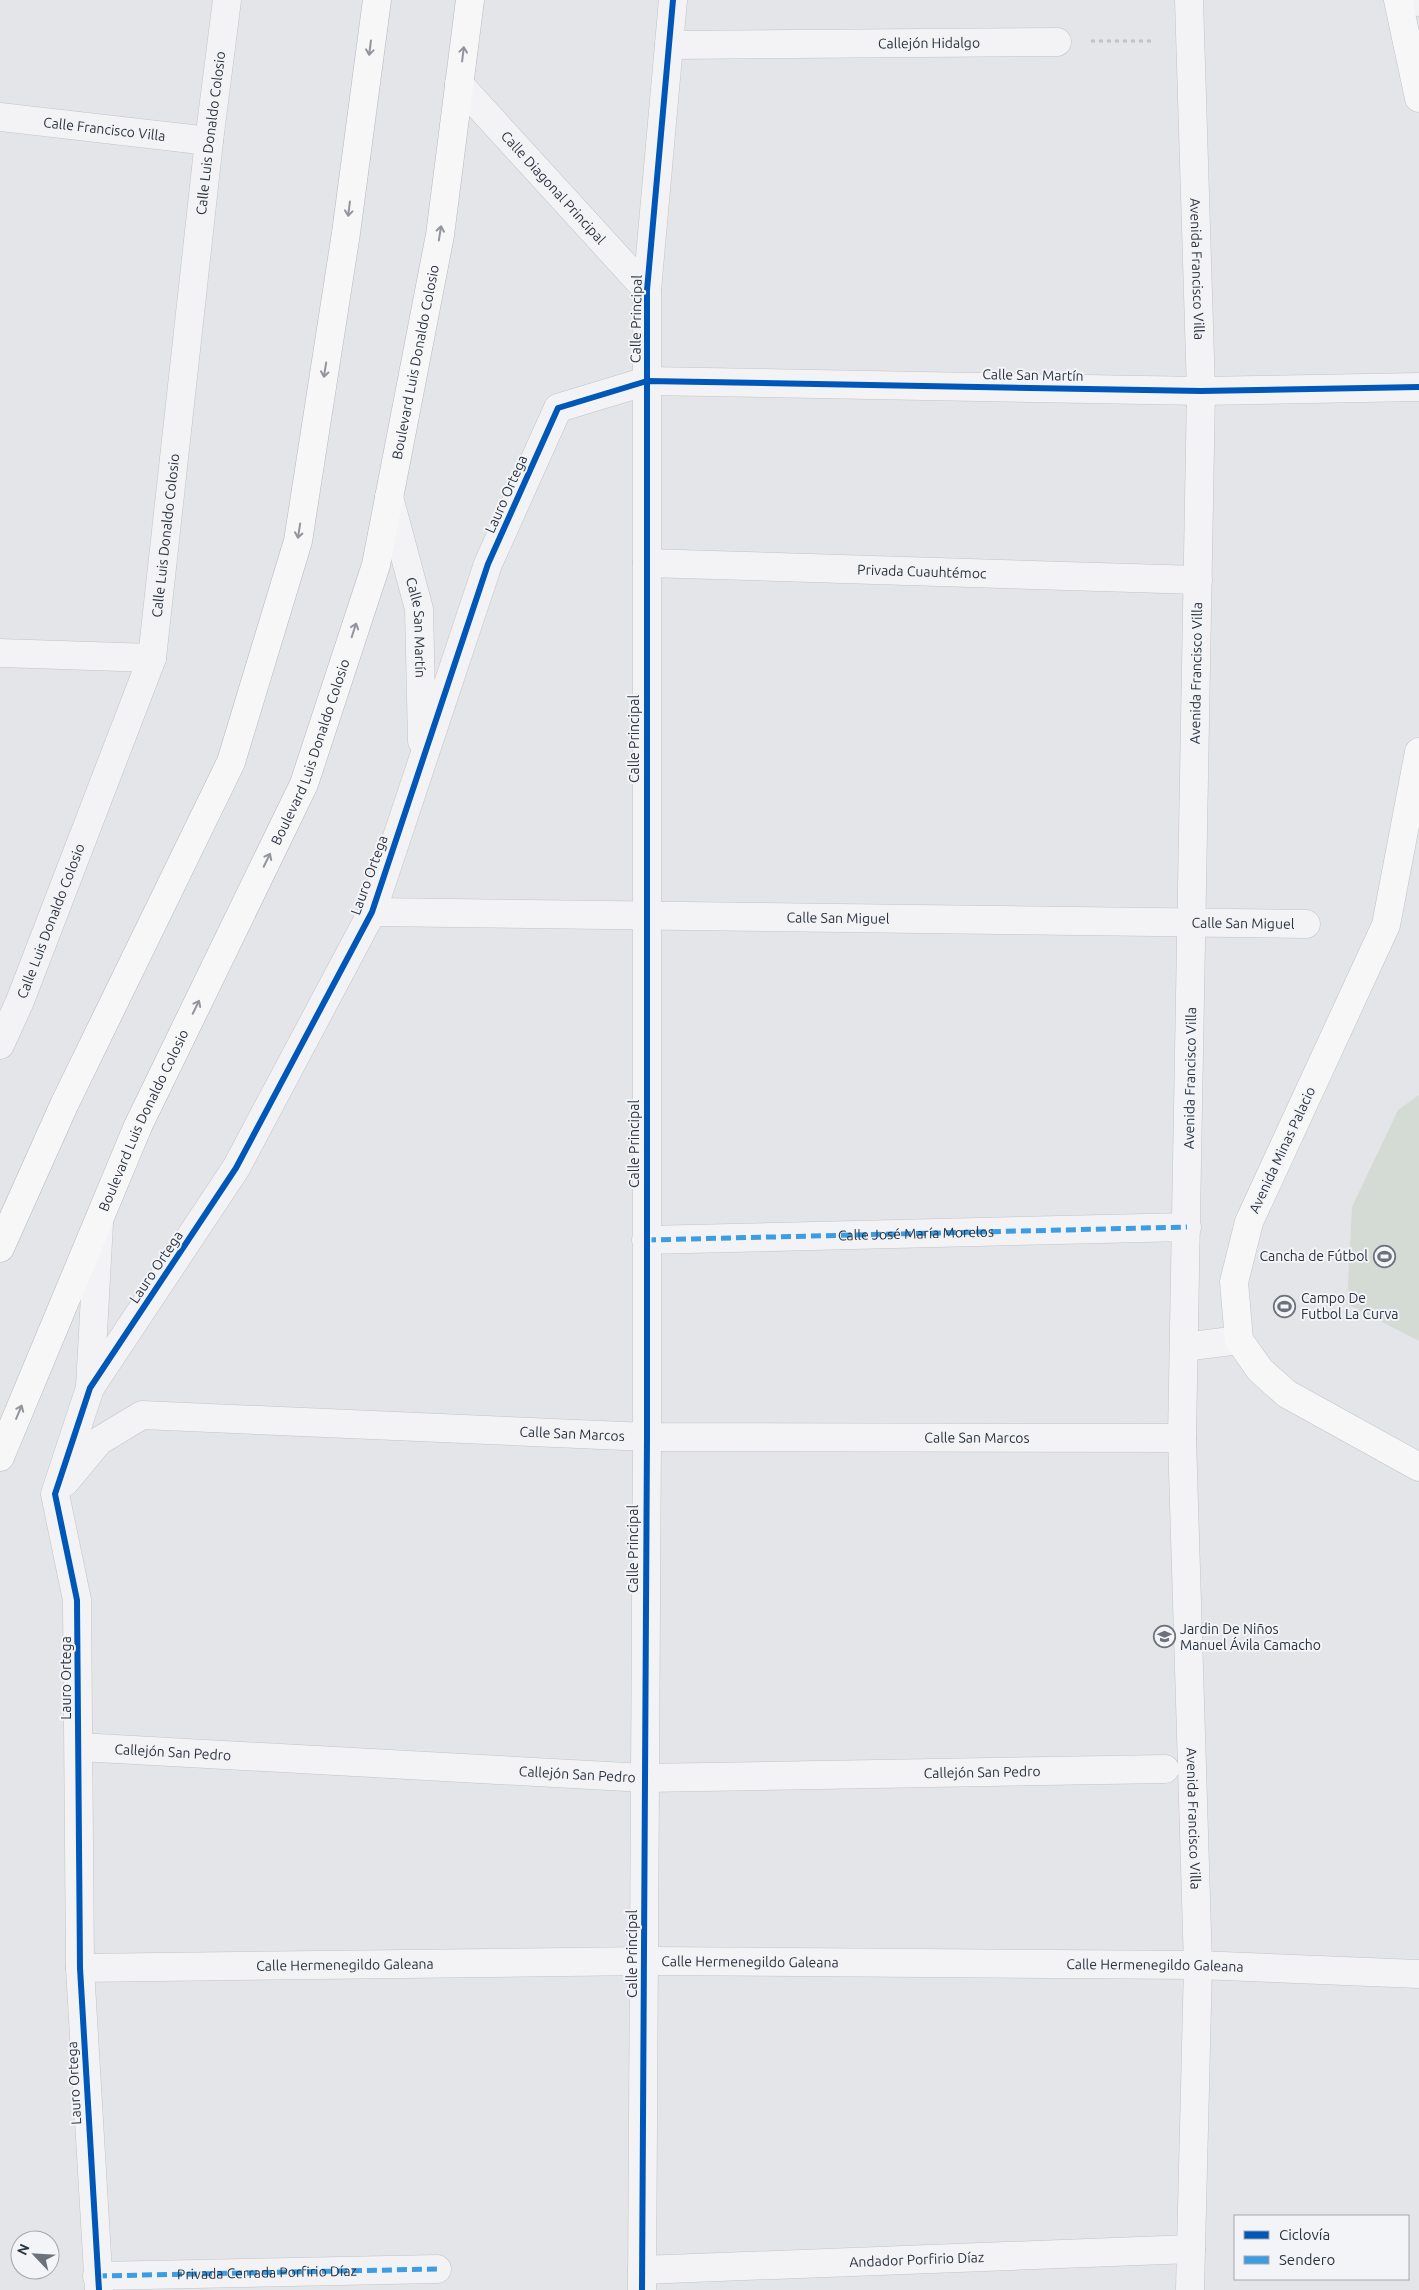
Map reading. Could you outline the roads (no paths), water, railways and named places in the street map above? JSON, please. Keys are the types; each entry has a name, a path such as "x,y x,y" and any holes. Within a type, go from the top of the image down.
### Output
{"main road":[{"path":"0,1248 64,1104 231,762 295,550 346,233 377,0"},
{"name":"Boulevard Luis Donaldo Colosio","path":"0,1457 138,1126 304,784 376,565 440,235 470,0"},
{"path":"1398,0 1419,98"},
{"name":"Avenida Minas Palacio","path":"1419,752 1386,925 1249,1222 1234,1282 1240,1340 1260,1370 1287,1394 1419,1467"}],"street":[{"name":"Calle Luis Donaldo Colosio","path":"0,1045 20,1001 152,658 209,141 228,0"},
{"name":"Calle Principal","path":"642,2280 647,1437 647,290 673,0"},
{"name":"Avenida Francisco Villa","path":"1189,0 1201,391 1182,1438 1198,1965 1190,2290"},
{"name":"Callejón Hidalgo","path":"669,45 1057,42"},
{"name":"Calle Diagonal Principal","path":"459,84 647,290"},
{"name":"Calle Francisco Villa","path":"0,117 209,141"},
{"name":"Calle San Martín","path":"648,381 1201,391 1419,387"},
{"name":"Lauro Ortega","path":"98,2283 80,1968 77,1600 55,1494 90,1388 236,1168 372,912 488,564 558,408 648,381"},
{"name":"Calle San Martín","path":"389,497 419,609 423,760"},
{"name":"Privada Cuauhtémoc","path":"647,563 1198,580"},
{"path":"0,653 152,658"},
{"name":"Calle San Miguel","path":"372,912 1306,924"},
{"path":"90,1388 100,1219"},
{"name":"Calle José María Morelos","path":"646,1240 1187,1228"},
{"path":"1184,1347 1240,1340"},
{"name":"Calle San Marcos","path":"55,1494 99,1441 142,1415 647,1437 1182,1438"},
{"name":"Callejón San Pedro","path":"79,1747 645,1778 1165,1769"},
{"name":"Calle Hermenegildo Galeana","path":"80,1968 645,1961 1198,1965 1419,1974"},
{"name":"Andador Porfirio Díaz","path":"642,2280 1191,2250"},
{"name":"Privada Cerrada Porfirio Díaz","path":"98,2283 437,2269"}],"place":[{"name":"Cancha de Fútbol","path":"1384,1256"},
{"name":"Campo De Futbol La Curva","path":"1285,1306"},
{"name":"Jardin De Niños Manuel Ávila Camacho","path":"1164,1637"}]}
